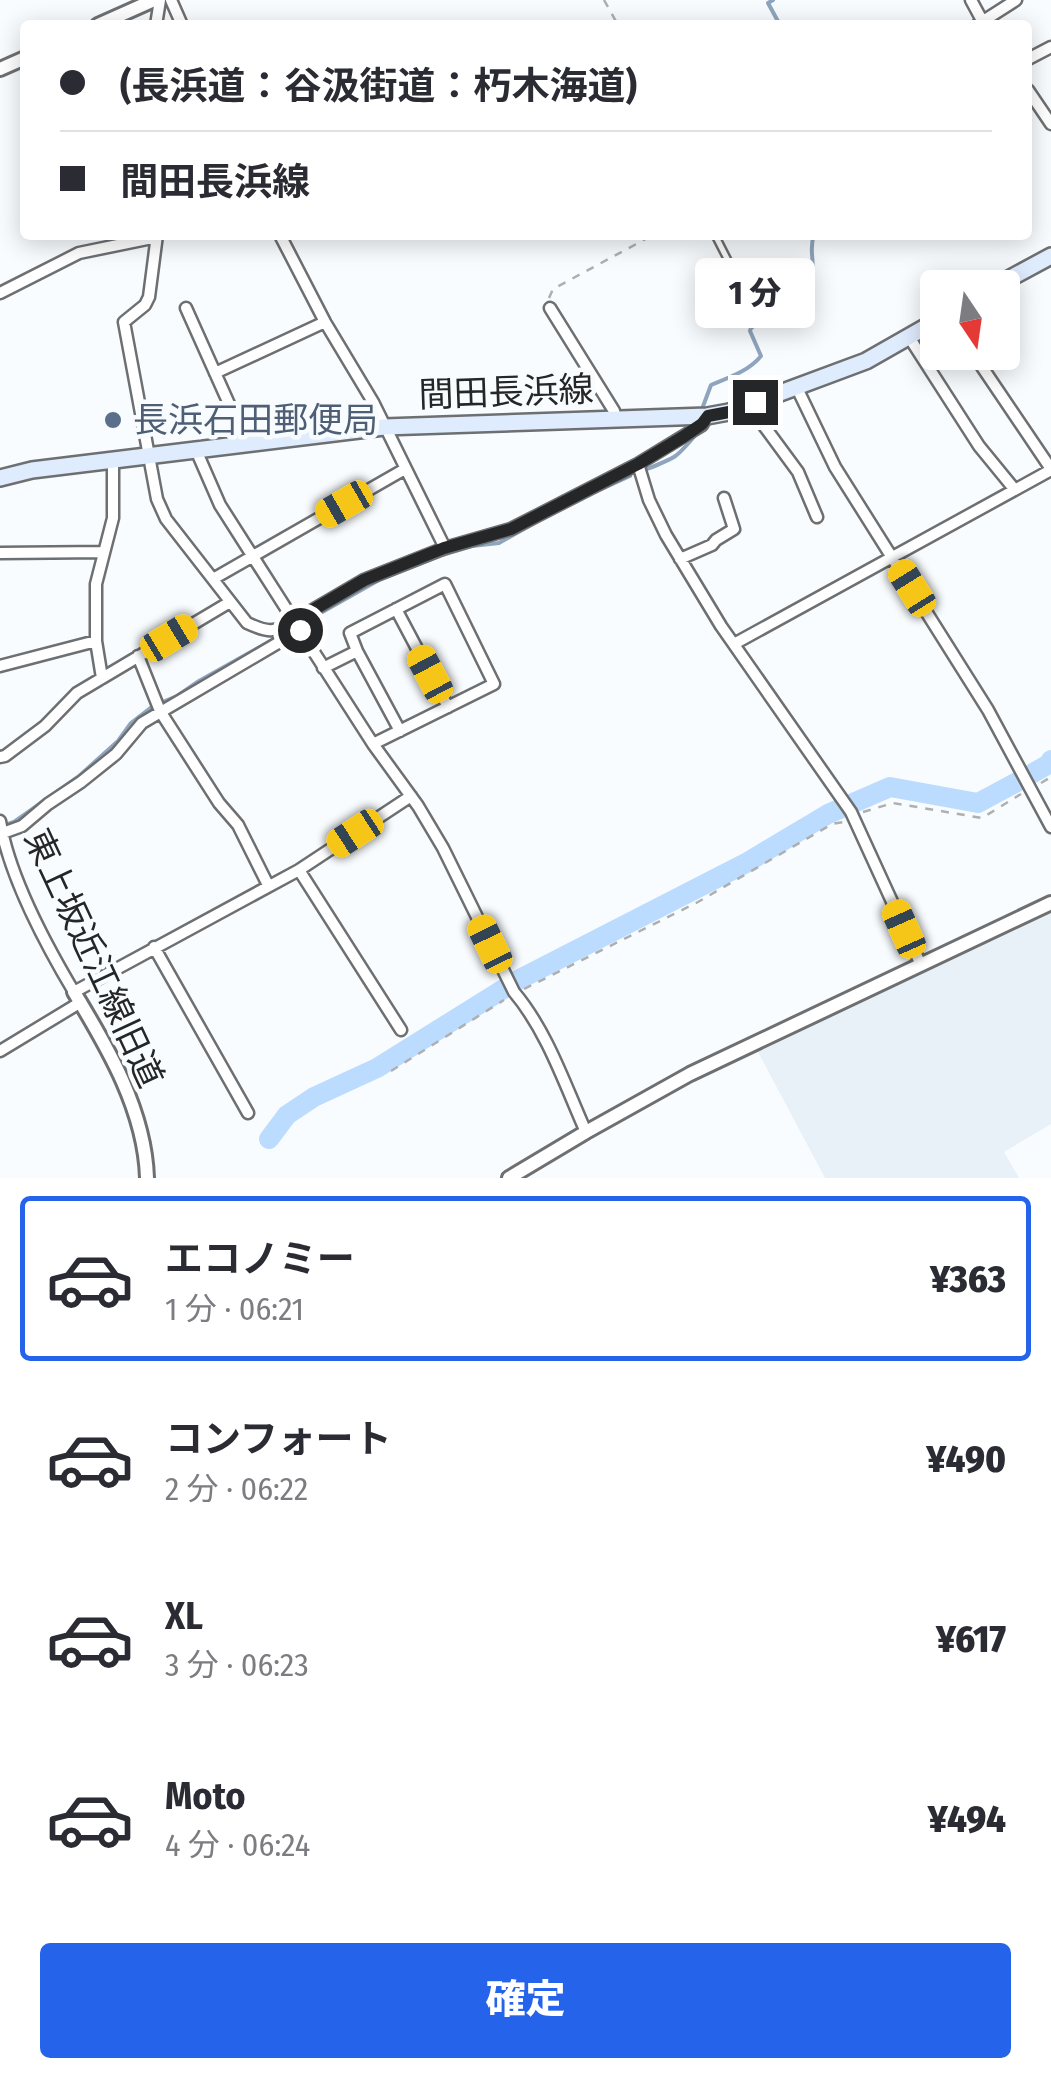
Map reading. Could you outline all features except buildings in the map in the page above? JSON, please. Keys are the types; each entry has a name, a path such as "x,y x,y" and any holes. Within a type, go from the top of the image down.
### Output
{"main road":[{"path":"1020,273 1051,256"},
{"name":"間田長浜線","path":"0,478 32,470 384,427 708,416 729,412 866,360 920,331"}],"street":[{"path":"110,20 157,0"},
{"path":"987,20 1016,0"},
{"path":"1032,96 1051,124"},
{"path":"0,293 79,253 139,240"},
{"path":"156,240 149,297 124,322 156,499 166,519 247,623 276,632 297,626"},
{"path":"283,240 324,322 373,402 444,548"},
{"path":"186,308 247,444"},
{"path":"550,308 616,418"},
{"path":"215,373 324,322"},
{"path":"910,337 980,446 1014,490"},
{"path":"734,644 1051,469 984,370"},
{"path":"796,386 835,467 988,710 1051,827"},
{"path":"755,402 756,415 798,472 817,518"},
{"path":"1,830 22,826 80,782 116,754 142,722 364,580 444,548 511,529 638,464 692,431 708,416"},
{"path":"196,450 220,505 443,848 506,977 542,1035 586,1132"},
{"path":"102,678 96,641 96,584 113,518 113,460"},
{"path":"638,464 649,500 680,560 843,799 921,966"},
{"path":"212,579 405,468"},
{"path":"680,560 734,529 724,498"},
{"path":"0,554 104,552"},
{"path":"373,744 400,731 494,684 445,584 350,632 400,731"},
{"path":"0,757 45,726 77,693 230,602"},
{"path":"396,609 448,707"},
{"path":"0,666 96,641"},
{"path":"323,668 357,651"},
{"path":"138,656 160,710 238,826 268,884"},
{"path":"0,1051 154,947 299,870 411,796"},
{"name":"東上坂近江線旧道","path":"1,830 50,951 120,1073 142,1143 147,1178"},
{"path":"299,870 402,1030"},
{"path":"509,1178 690,1074 1051,903"},
{"path":"154,947 248,1114"}],"lane":[{"path":"718,240 737,278 751,320 774,304"}],"path":[{"path":"550,308 552,290 644,240"},
{"path":"391,1071 514,992 698,902 832,824 893,803 982,818 1051,778"}],"shaded area":[{"path":"1051,913 1051,1124 1004,1152 1019,1178 825,1178 758,1052"}],"waterway":[{"path":"773,0 768,3 777,20"},
{"path":"702,409 711,385 744,370 761,356 751,328 785,305 806,283 812,270 813,240"},
{"path":"647,469 676,455 698,432"},
{"path":"595,492 630,476"},
{"path":"310,619 379,580 442,555 499,543 538,521"},
{"path":"5,825 78,777 153,706 283,634"},
{"path":"1033,773 1051,760"},
{"path":"269,1139 287,1115 314,1097 377,1068 518,980 746,863 828,814 890,787 978,803 1017,782"}],"place":[{"name":"長浜石田郵便局","path":"113,420"}],"route":[{"path":"300,630 294,621 364,580 444,548 511,529 638,464 702,424 708,416 755,402"}]}
